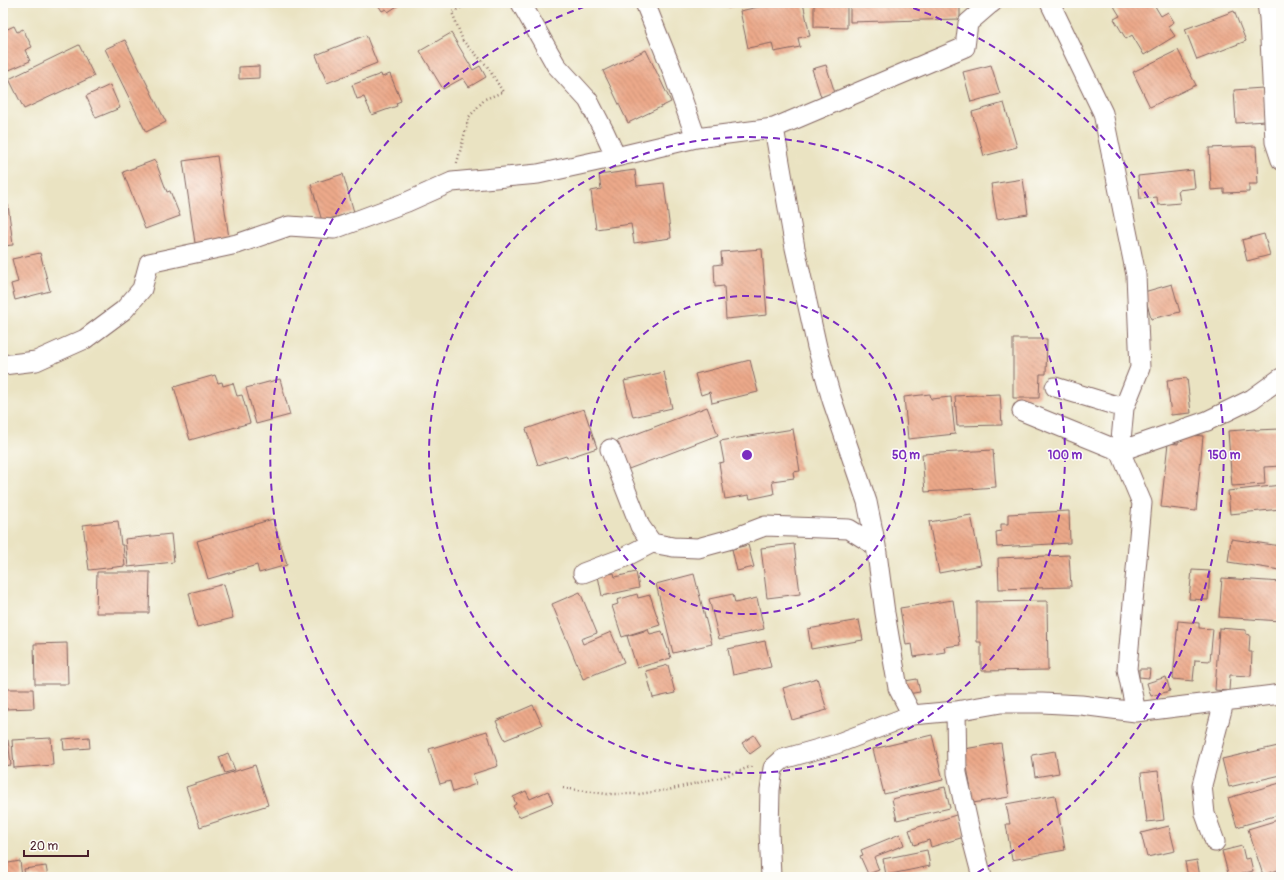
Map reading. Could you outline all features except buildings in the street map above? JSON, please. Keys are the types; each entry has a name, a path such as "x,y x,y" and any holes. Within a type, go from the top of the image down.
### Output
{"street":[{"path":"520,3 556,65 588,100 616,157"},
{"path":"645,3 672,70 696,138"},
{"path":"3,365 36,361 85,339 124,310 142,288 148,263 237,244 289,226 334,229 407,202 452,182 538,174 696,138 774,128 965,47 971,3"},
{"path":"968,23 992,3"},
{"path":"1050,3 1103,113 1136,275 1140,368 1124,408 1120,451 1142,503 1127,669 1136,712"},
{"path":"1267,3 1275,142 1281,160"},
{"path":"774,128 795,248 816,347 832,400 867,502 876,546 898,688 912,715"},
{"path":"1022,411 1120,451 1207,421 1252,399 1281,378"},
{"path":"1055,387 1124,408"},
{"path":"610,449 640,526 652,543"},
{"path":"583,573 623,558 652,543 673,548 698,548 731,539 765,526 849,529 876,546"},
{"path":"771,877 768,830 770,790 773,768 783,760 836,744 912,715 1001,703 1042,702 1136,712 1281,694"},
{"path":"1215,842 1205,814 1202,785 1224,702"},
{"path":"956,710 957,773 982,877"}],"path":[{"path":"452,182 469,117 485,99 504,92 487,66 463,41 460,34 452,12 471,3"},
{"path":"563,788 608,794 638,794 668,790 722,777 755,765 773,768"}]}
